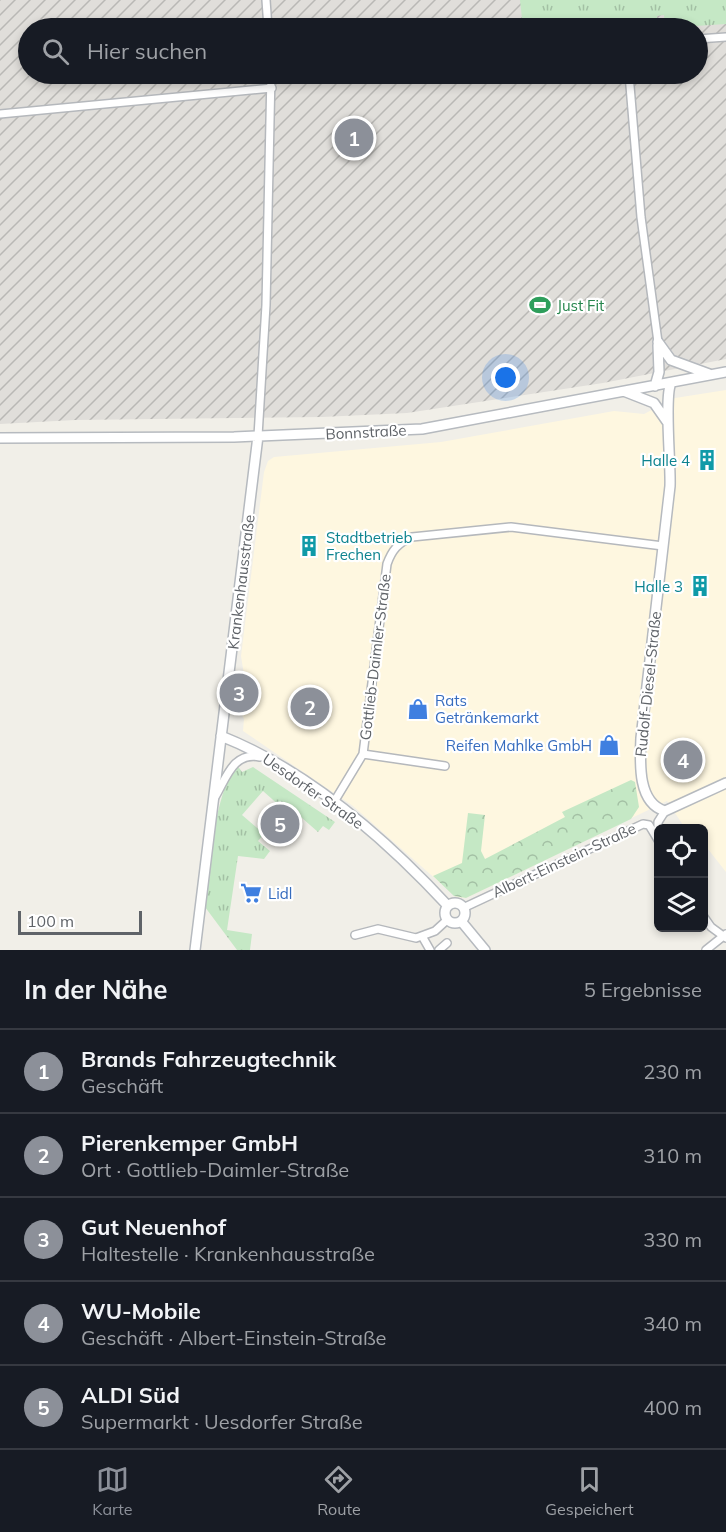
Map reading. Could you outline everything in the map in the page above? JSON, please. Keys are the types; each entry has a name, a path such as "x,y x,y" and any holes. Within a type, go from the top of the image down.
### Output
{"street":[{"path":"266,0 267,18"},
{"path":"708,38 726,36"},
{"path":"258,436 266,305 272,84"},
{"path":"630,84 641,217 658,342 659,372 655,386"},
{"path":"0,114 272,88"},
{"path":"658,342 671,360 711,375"},
{"name":"Bonnstraße","path":"0,438 258,436 422,429 726,372"},
{"name":"Rudolf-Diesel-Straße","path":"665,811 654,807 650,802 640,764 670,486 667,395 672,383"},
{"path":"624,392 654,403 669,426"},
{"name":"Krankenhausstraße","path":"195,950 258,436"},
{"name":"Gottlieb-Daimler-Straße","path":"334,802 363,754 387,564 391,552 401,542 412,537 511,527 663,546"},
{"name":"Uesdorfer Straße","path":"222,736 249,747 334,802 388,846 448,906"},
{"name":"Gottlieb-Daimler-Straße","path":"363,754 444,766"},
{"name":"Krankenhausstraße","path":"214,800 231,766 238,760 253,755 269,759"},
{"path":"658,824 665,811 726,783"},
{"name":"Albert-Einstein-Straße","path":"463,908 643,824 649,825 654,833"},
{"path":"458,904 463,908 464,916 461,921 454,923 447,920 448,906 458,904"},
{"path":"355,935 378,929 407,937 422,936 447,920"},
{"path":"461,921 485,950"},
{"path":"706,950 725,936 708,921"},
{"path":"422,936 430,950"},
{"path":"439,950 447,943"}],"shaded area":[{"path":"0,0 726,0 726,359 603,383 407,413 322,417 75,420 0,424"},
{"path":"726,390 726,872 708,849 708,824 682,824 667,801 466,898 456,897 353,806 243,731 244,719 240,711 244,675 241,656 264,472 268,461 274,457 441,442 614,411 644,414 675,398"}],"green space":[{"path":"520,0 726,0 726,24 708,25 708,18 664,18 664,15 657,16 657,18 522,18"},
{"path":"237,765 242,772 253,767 335,822 329,830 323,826 318,832 294,811 290,815 263,791 242,815 264,834 258,841 270,851 264,859 238,856 227,930 252,934 250,950 237,950 205,907 218,812 229,778"},
{"path":"631,780 635,782 639,807 631,819 466,898 454,896 433,876 462,863 468,813 485,815 481,851 485,859 565,817 562,812"}],"place":[{"name":"Brands Fahrzeugtechnik","path":"354,138"},
{"name":"Just Fit","path":"540,305"},
{"name":"Halle 4","path":"707,460"},
{"name":"Stadtbetrieb Frechen","path":"309,546"},
{"name":"Halle 3","path":"700,586"},
{"name":"Gut Neuenhof","path":"239,693"},
{"name":"Pierenkemper GmbH","path":"310,707"},
{"name":"Rats Getränkemarkt","path":"418,709"},
{"name":"Reifen Mahlke GmbH","path":"609,745"},
{"name":"WU-Mobile","path":"683,760"},
{"name":"ALDI Süd","path":"280,824"},
{"name":"Lidl","path":"251,893"}]}
